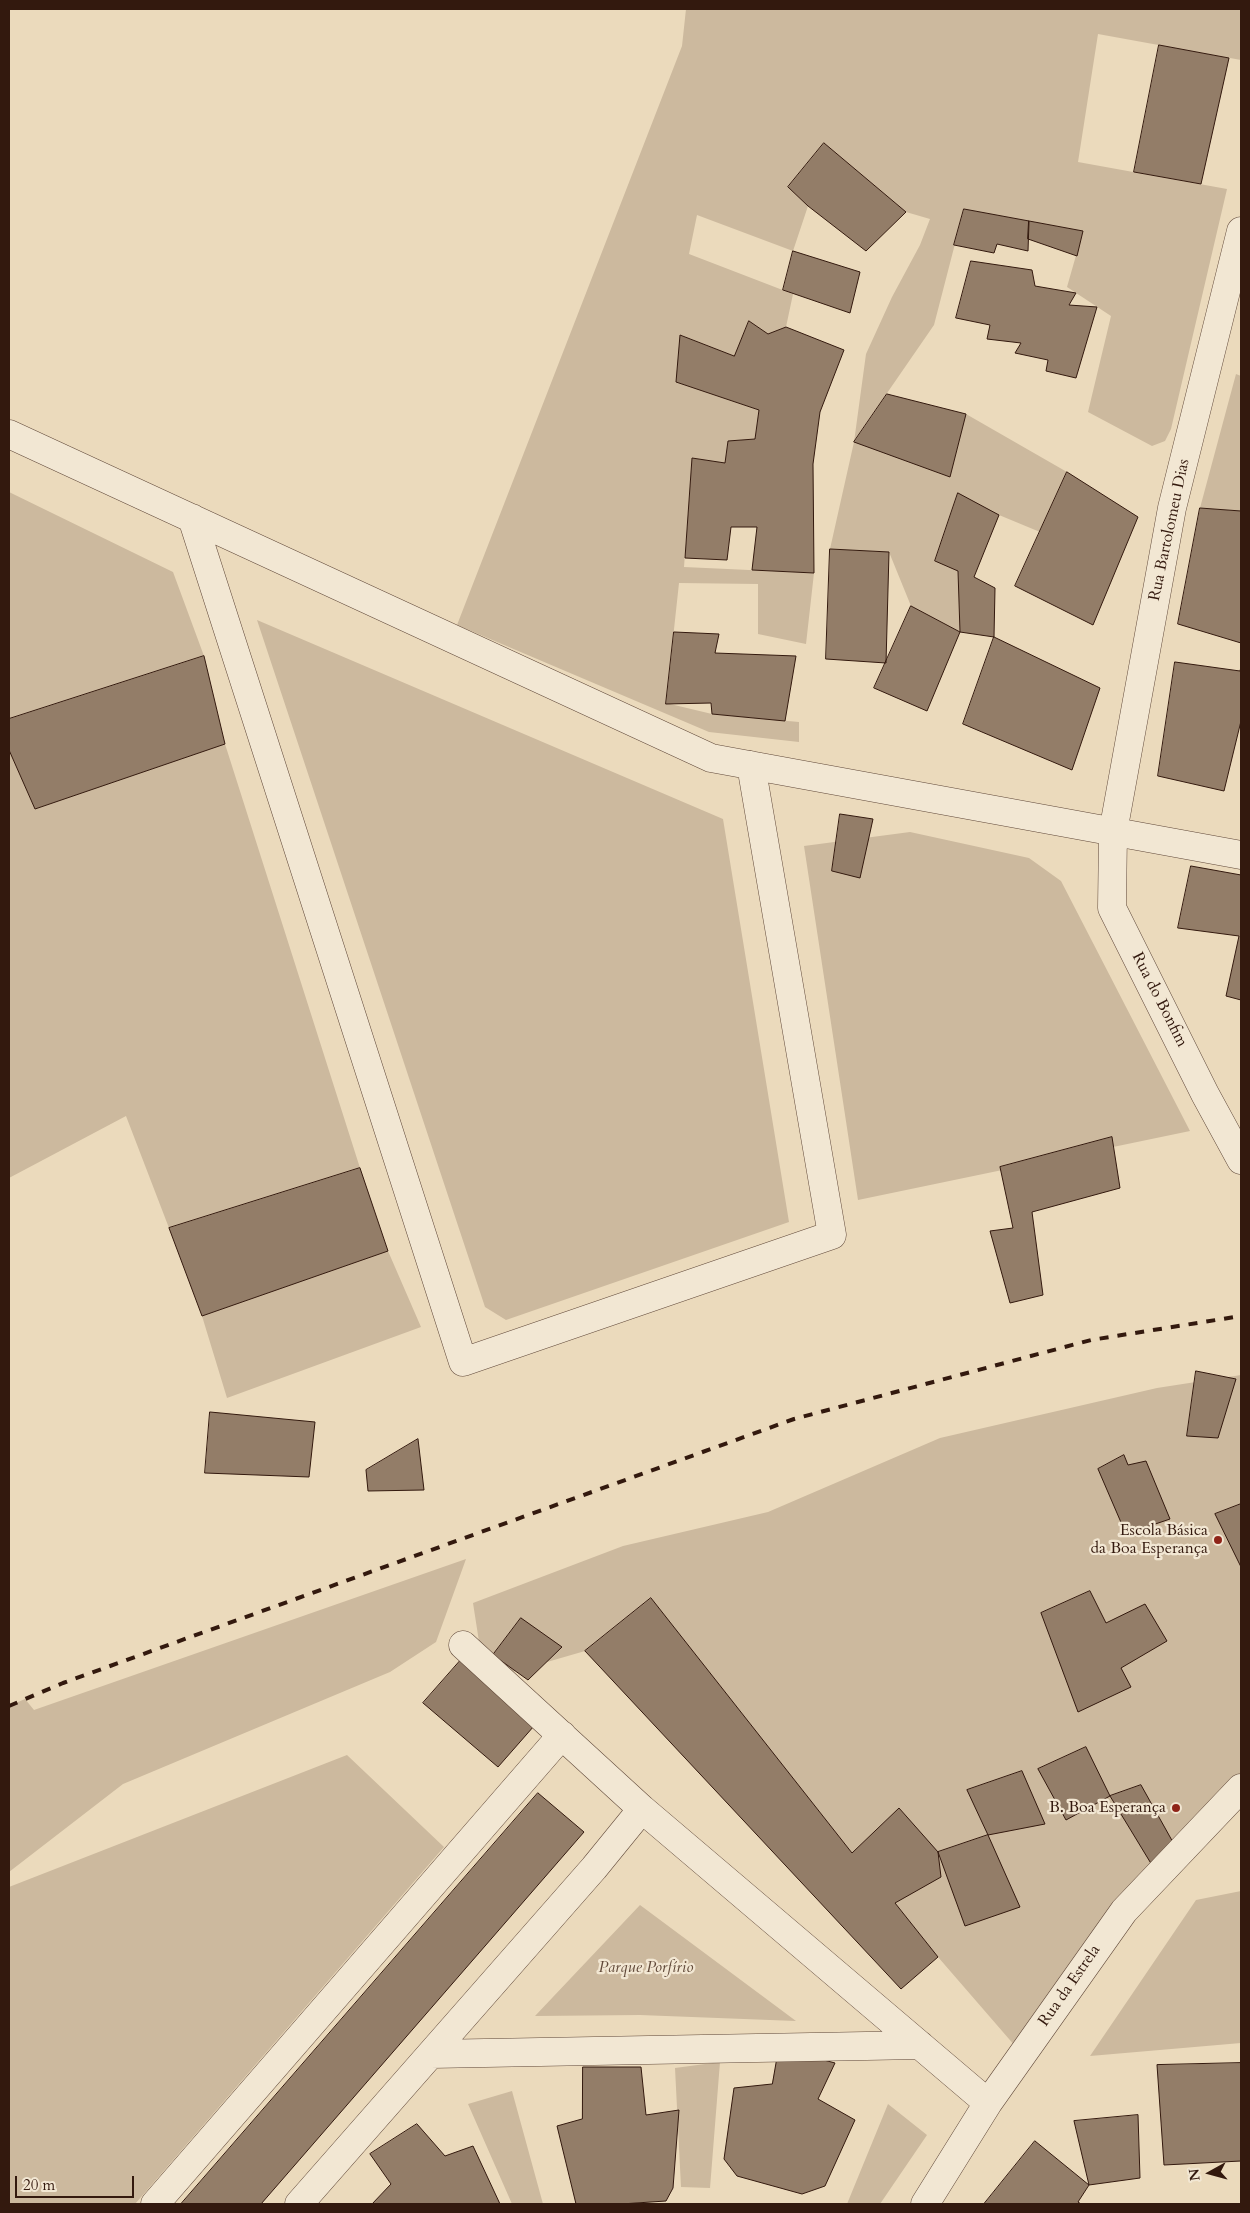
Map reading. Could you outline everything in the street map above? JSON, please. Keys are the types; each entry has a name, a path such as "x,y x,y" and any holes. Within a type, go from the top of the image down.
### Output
{"street":[{"name":"Rua Bartolomeu Dias","path":"1113,832 1172,508 1241,231"},
{"path":"9,434 711,758 1241,855"},
{"path":"192,518 463,1362 832,1235 751,765"},
{"name":"Rua do Bonfim","path":"1113,832 1112,908 1205,1094 1241,1160"},
{"path":"462,1645 642,1809 988,2103"},
{"path":"156,2204 562,1736"},
{"name":"Rua da Estrela","path":"925,2204 988,2103 1124,1911 1241,1788"},
{"path":"299,2204 594,1868 642,1809"},
{"path":"431,2054 920,2045"}],"green space":[{"path":"686,9 1241,9 1241,60 1098,34 1078,162 1227,189 1171,429 1165,441 1152,446 1088,412 1111,316 1067,287 1083,231 964,209 934,325 854,441 866,354 892,297 920,245 930,219 906,212 824,143 788,187 808,206 793,251 697,215 689,254 793,294 786,327 768,334 749,321 734,356 681,335 676,382 759,410 755,439 728,441 725,463 692,458 684,567 814,573 806,644 758,634 758,584 679,583 666,703 712,714 799,722 799,742 709,732 457,625 682,46"},
{"path":"1236,374 1241,376 1241,511 1200,508"},
{"path":"966,414 1067,472 1040,532 999,515 958,571 960,632 911,606 889,552 830,549 854,441 950,477"},
{"path":"9,492 173,572 204,656 9,719"},
{"path":"257,620 723,819 789,1222 506,1320 485,1307"},
{"path":"225,744 360,1168 169,1228 126,1116 9,1178 9,750 35,809"},
{"path":"910,832 1029,858 1061,881 1190,1131 858,1200 804,846"},
{"path":"388,1251 421,1327 227,1398 202,1316"},
{"path":"1241,1375 1241,1797 1158,1875 1022,2054 938,1957 895,1903 937,1853 899,1808 852,1853 651,1598 585,1651 485,1680 473,1603 623,1546 768,1512 940,1438 1157,1388"},
{"path":"466,1559 436,1642 390,1672 123,1784 9,1872 9,1706 25,1699 34,1710"},
{"path":"347,1755 444,1847 135,2204 9,2204 9,1887"},
{"path":"1241,1891 1241,2043 1090,2056 1196,1900"},
{"name":"Parque Porfírio","path":"640,1905 796,2021 640,2015 535,2016"},
{"path":"720,2062 710,2188 681,2187 675,2068"},
{"path":"512,2091 543,2204 512,2204 468,2104"},
{"path":"888,2104 927,2135 880,2204 847,2204"}],"building":[{"path":"1159,45 1229,58 1201,184 1134,172"},
{"path":"824,143 906,212 866,251 808,206 788,187"},
{"path":"964,209 1029,221 1028,251 997,244 994,253 954,245"},
{"path":"1029,221 1083,231 1077,256 1028,239"},
{"path":"793,251 860,272 850,313 783,290"},
{"path":"971,261 1032,270 1035,286 1076,293 1069,305 1097,307 1076,378 1046,371 1048,360 1015,353 1021,343 987,339 990,325 956,318"},
{"path":"749,321 768,334 786,327 844,350 820,412 813,464 814,573 752,570 757,527 731,527 727,560 685,558 692,458 725,463 728,441 755,439 759,410 676,382 680,335 734,356"},
{"path":"887,394 966,414 950,477 854,442"},
{"path":"1067,472 1138,517 1093,625 1015,586"},
{"path":"958,493 999,515 974,577 995,588 994,637 960,632 958,571 935,561"},
{"path":"1200,508 1241,511 1241,643 1178,624"},
{"path":"830,549 889,552 886,663 826,659"},
{"path":"911,606 960,632 927,711 874,688"},
{"path":"674,632 719,634 715,653 796,656 785,721 712,714 711,703 666,704"},
{"path":"994,637 1100,688 1072,770 963,724"},
{"path":"204,656 225,744 35,809 9,750 9,719"},
{"path":"1175,662 1240,671 1241,667 1241,721 1224,791 1158,776"},
{"path":"840,814 873,819 860,878 832,871"},
{"path":"1191,866 1241,875 1241,1000 1226,996 1239,936 1178,928"},
{"path":"1112,1137 1120,1188 1032,1212 1043,1295 1010,1303 990,1231 1013,1228 1000,1167"},
{"path":"360,1168 388,1251 202,1316 169,1228"},
{"path":"1196,1371 1236,1379 1218,1438 1187,1436"},
{"path":"210,1412 315,1422 309,1477 205,1473"},
{"path":"418,1439 424,1490 368,1491 366,1470"},
{"path":"1124,1455 1128,1465 1146,1461 1170,1519 1126,1534 1098,1469"},
{"path":"1241,1504 1241,1567 1215,1514"},
{"path":"1090,1591 1106,1623 1145,1604 1167,1641 1121,1668 1131,1687 1078,1712 1041,1613"},
{"path":"651,1598 852,1853 899,1808 938,1852 941,1877 895,1903 938,1957 901,1989 585,1651"},
{"path":"521,1618 562,1647 528,1680 493,1655"},
{"path":"460,1661 534,1726 498,1767 423,1703"},
{"path":"1086,1747 1110,1796 1066,1820 1038,1769"},
{"path":"1022,1771 1045,1824 988,1835 967,1790"},
{"path":"1141,1785 1179,1853 1158,1875 1110,1796"},
{"path":"538,1793 584,1832 261,2204 181,2204"},
{"path":"988,1835 1020,1907 965,1926 938,1852"},
{"path":"779,2048 835,2063 818,2099 855,2120 825,2186 802,2194 737,2176 724,2159 734,2088 772,2084"},
{"path":"1241,2063 1241,2161 1164,2165 1157,2065"},
{"path":"583,2067 641,2067 646,2115 679,2110 673,2188 666,2201 576,2204 557,2126 582,2119"},
{"path":"1138,2115 1140,2178 1089,2185 1074,2121"},
{"path":"417,2124 445,2156 473,2146 500,2204 372,2204 391,2184 370,2154"},
{"path":"1035,2141 1089,2185 1078,2202 1081,2204 984,2204"}],"railway":[{"path":"9,1706 63,1683 794,1419 1091,1340 1241,1316"}],"place":[{"name":"Escola Básica da Boa Esperança","path":"1218,1540"},
{"name":"B. Boa Esperança","path":"1176,1808"}]}
